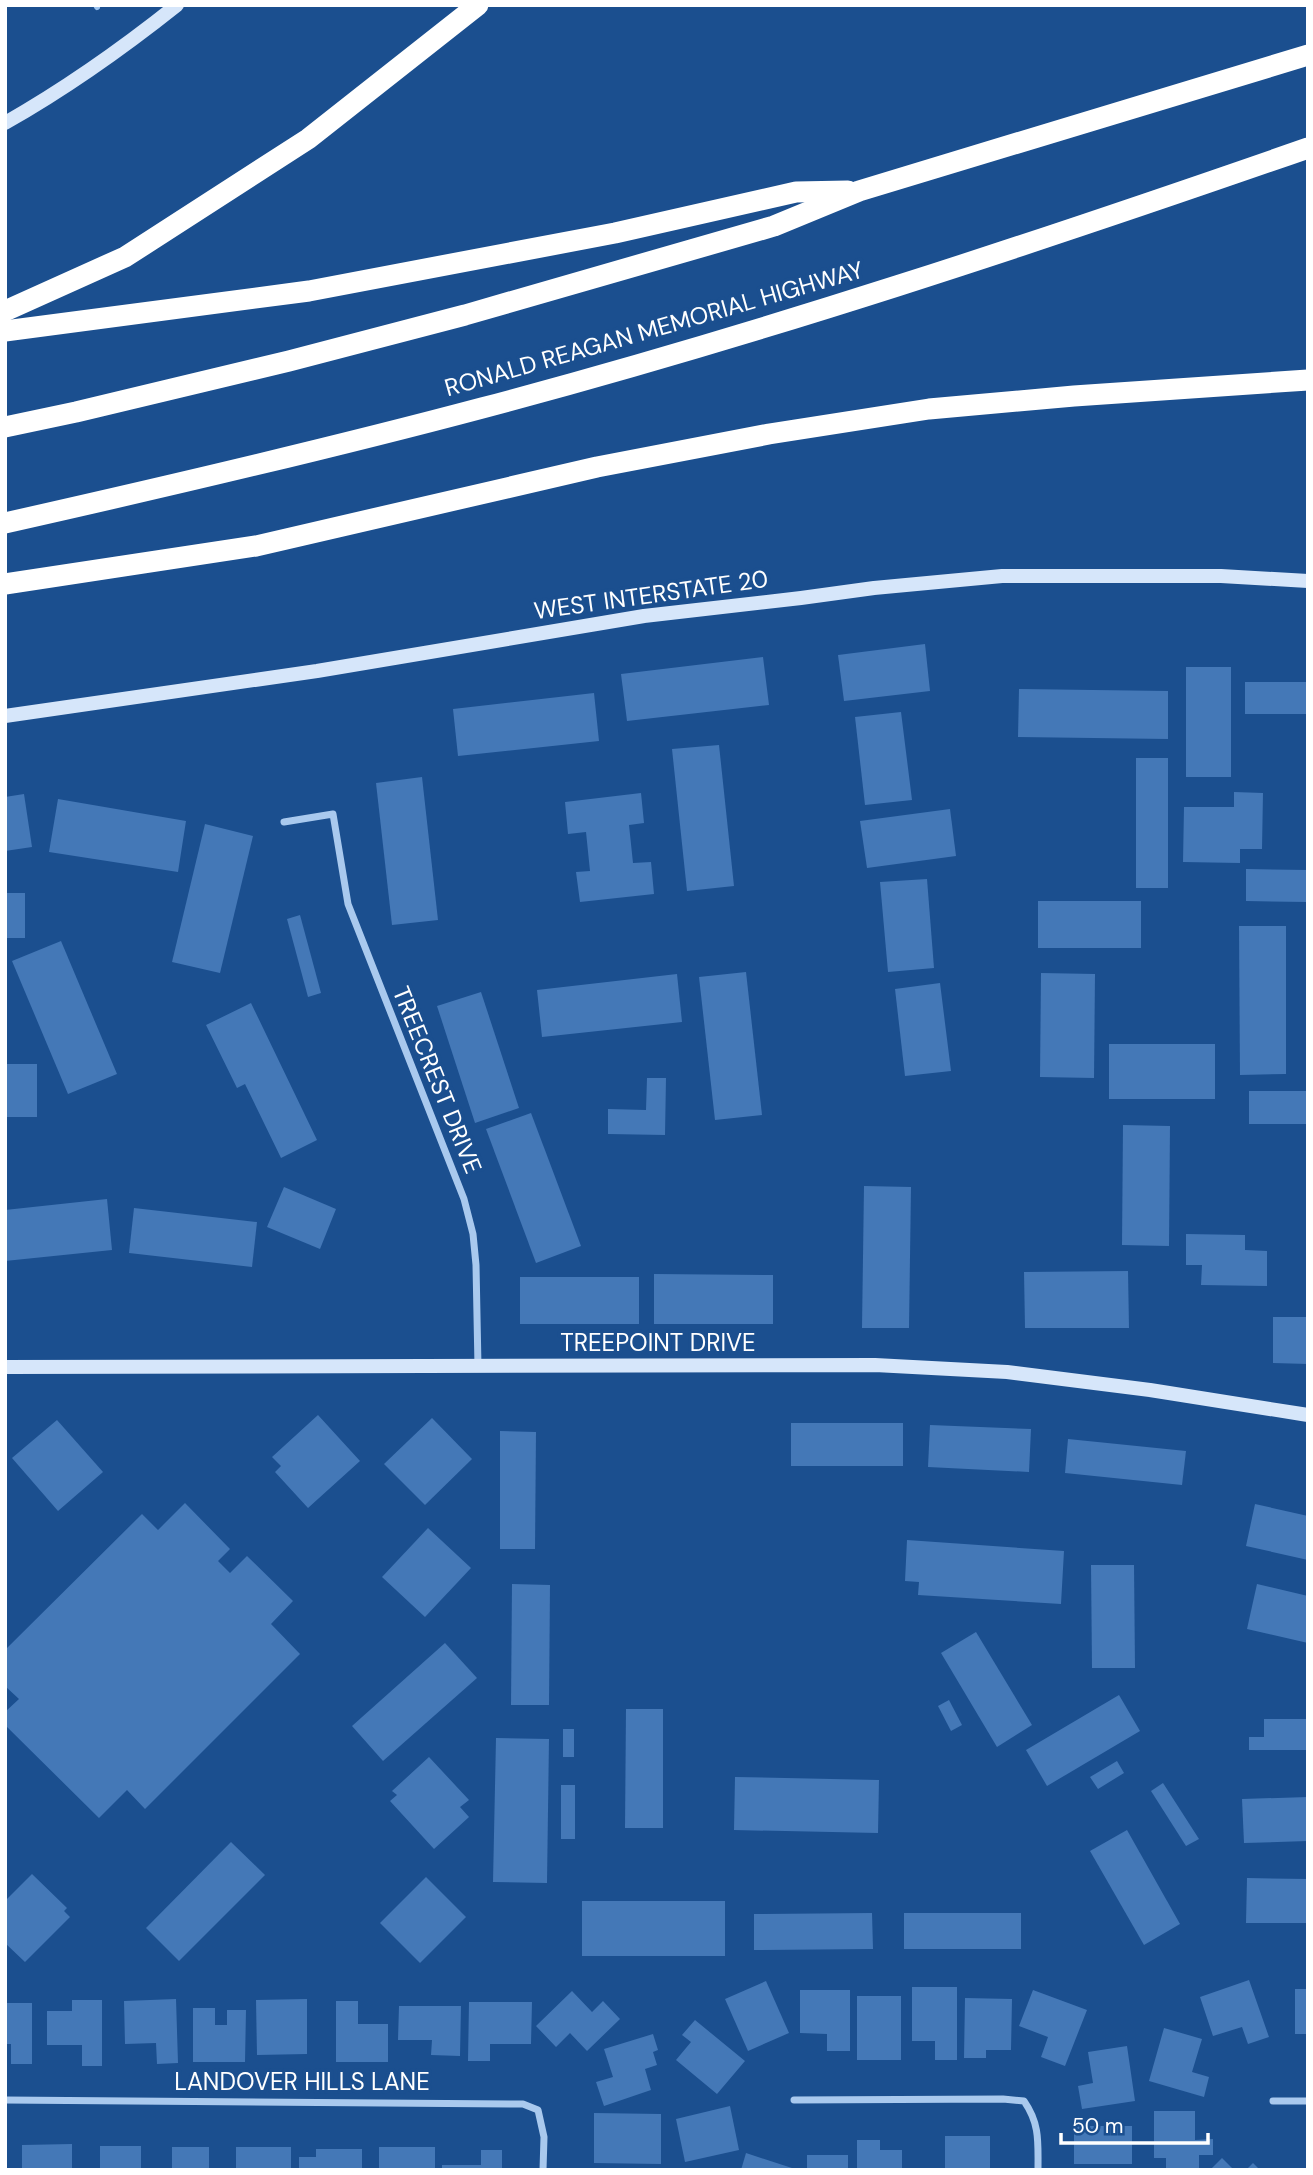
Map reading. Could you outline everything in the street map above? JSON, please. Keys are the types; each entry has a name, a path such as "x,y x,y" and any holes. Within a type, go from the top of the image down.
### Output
{"highway":[{"path":"5,311 125,257 308,139 478,5"},
{"path":"5,427 289,361 465,315 774,226 859,191 1308,55"},
{"name":"RONALD REAGAN MEMORIAL HIGHWAY","path":"5,523 190,482 457,414 693,348 1127,211 1308,148"},
{"path":"16,330 309,291 615,233 796,192 859,191"},
{"path":"5,584 256,547 597,467 769,433 929,409 1308,380"},
{"path":"1266,382 1308,388"}],"main road":[{"path":"5,123 135,38 177,5"},
{"name":"WEST INTERSTATE 20","path":"5,716 317,671 644,616 874,587 1002,576 1221,576 1308,581"},
{"name":"TREEPOINT DRIVE","path":"5,1367 874,1365 1007,1372 1150,1390 1308,1415"}],"street":[{"name":"TREECREST DRIVE","path":"284,822 333,814 348,904 467,1211 473,1234 476,1265 478,1366"},
{"name":"LANDOVER HILLS LANE","path":"5,2100 523,2104 538,2110 544,2137 543,2170"},
{"path":"794,2100 1024,2101 1033,2115 1038,2139 1038,2170"},
{"path":"1273,2101 1308,2101"}],"building":[{"path":"925,644 930,691 844,701 838,655"},
{"path":"763,657 769,705 627,721 621,674"},
{"path":"1186,667 1231,667 1231,777 1186,777"},
{"path":"1245,682 1308,682 1308,714 1245,714"},
{"path":"1019,689 1168,691 1168,739 1018,737"},
{"path":"594,693 599,741 458,756 453,709"},
{"path":"901,712 912,800 865,805 855,717"},
{"path":"719,745 734,886 687,891 672,749"},
{"path":"1136,758 1168,758 1168,888 1136,888"},
{"path":"422,777 438,920 392,925 376,783"},
{"path":"1234,792 1263,793 1262,849 1240,849 1240,863 1183,862 1184,807 1234,807"},
{"path":"641,793 644,823 629,825 633,863 651,862 654,894 580,902 576,872 590,871 586,832 568,834 565,802"},
{"path":"24,794 32,847 5,851 5,797"},
{"path":"58,799 186,821 178,872 49,852"},
{"path":"950,809 956,856 867,868 860,821"},
{"path":"205,824 253,836 220,973 172,962"},
{"path":"1246,869 1308,870 1308,902 1246,901"},
{"path":"927,879 934,968 888,972 880,882"},
{"path":"5,893 25,893 25,938 5,938"},
{"path":"1038,901 1141,901 1141,948 1038,948"},
{"path":"300,915 321,993 308,997 287,919"},
{"path":"1239,926 1286,926 1286,1074 1240,1075"},
{"path":"61,941 117,1074 68,1094 12,961"},
{"path":"746,972 762,1115 715,1120 699,977"},
{"path":"1041,973 1095,974 1094,1078 1040,1077"},
{"path":"677,974 682,1022 542,1037 537,990"},
{"path":"940,983 951,1071 905,1076 895,989"},
{"path":"481,992 519,1108 475,1123 437,1006"},
{"path":"251,1003 317,1140 281,1158 245,1084 237,1088 206,1025"},
{"path":"1109,1044 1215,1044 1215,1099 1109,1099"},
{"path":"5,1064 37,1064 37,1117 5,1117"},
{"path":"647,1078 666,1078 665,1135 608,1134 608,1109 646,1110"},
{"path":"1249,1091 1308,1091 1308,1124 1249,1124"},
{"path":"531,1113 581,1246 536,1263 486,1129"},
{"path":"1123,1125 1170,1126 1169,1246 1122,1245"},
{"path":"864,1186 911,1187 909,1328 862,1328"},
{"path":"284,1187 336,1209 320,1249 267,1227"},
{"path":"107,1199 112,1250 5,1261 5,1210"},
{"path":"134,1208 257,1222 252,1267 129,1253"},
{"path":"1186,1234 1245,1235 1245,1250 1267,1251 1267,1286 1201,1285 1202,1265 1186,1265"},
{"path":"1128,1271 1129,1328 1025,1328 1024,1272"},
{"path":"654,1274 773,1275 773,1324 654,1324"},
{"path":"520,1277 639,1277 639,1324 520,1324"},
{"path":"1273,1317 1308,1317 1308,1364 1273,1363"},
{"path":"318,1415 360,1461 308,1508 275,1472 281,1466 272,1457"},
{"path":"432,1418 472,1459 425,1505 384,1464"},
{"path":"57,1420 103,1472 58,1511 12,1458"},
{"path":"791,1423 903,1423 903,1466 791,1466"},
{"path":"930,1425 1031,1429 1029,1472 928,1467"},
{"path":"500,1431 536,1432 535,1549 500,1549"},
{"path":"1068,1439 1186,1451 1182,1485 1065,1473"},
{"path":"185,1503 230,1549 218,1561 230,1573 247,1556 293,1601 271,1624 300,1654 145,1809 127,1790 99,1818 5,1725 5,1712 19,1699 5,1686 5,1650 142,1514 158,1530"},
{"path":"1255,1504 1308,1516 1308,1560 1246,1546"},
{"path":"428,1528 471,1568 425,1617 382,1577"},
{"path":"907,1540 1064,1551 1061,1604 918,1595 919,1582 905,1581"},
{"path":"1091,1565 1134,1565 1135,1668 1092,1668"},
{"path":"512,1584 550,1585 549,1705 511,1705"},
{"path":"1257,1584 1308,1596 1308,1643 1247,1629"},
{"path":"976,1632 1032,1725 997,1747 941,1653"},
{"path":"445,1643 477,1678 383,1761 352,1726"},
{"path":"1119,1695 1140,1731 1047,1786 1026,1750"},
{"path":"949,1700 962,1725 951,1731 938,1706"},
{"path":"626,1709 663,1709 663,1828 625,1828"},
{"path":"1264,1719 1308,1719 1308,1750 1249,1750 1249,1737 1264,1737"},
{"path":"563,1729 574,1729 574,1757 563,1757"},
{"path":"496,1738 549,1739 547,1883 493,1882"},
{"path":"429,1757 469,1800 460,1807 469,1817 434,1849 390,1801 397,1795 392,1791"},
{"path":"1117,1761 1124,1773 1098,1789 1090,1777"},
{"path":"735,1777 879,1780 878,1833 734,1830"},
{"path":"1163,1783 1199,1839 1186,1846 1151,1791"},
{"path":"561,1785 575,1785 575,1839 561,1839"},
{"path":"1308,1797 1308,1841 1244,1843 1242,1799"},
{"path":"1127,1830 1180,1924 1144,1945 1090,1851"},
{"path":"231,1842 265,1875 179,1961 146,1928"},
{"path":"32,1874 67,1908 64,1911 70,1917 25,1962 5,1943 5,1901"},
{"path":"426,1877 466,1917 420,1963 380,1923"},
{"path":"1247,1878 1308,1879 1308,1923 1246,1923"},
{"path":"582,1901 725,1901 725,1956 582,1956"},
{"path":"872,1913 873,1949 754,1950 754,1914"},
{"path":"904,1913 1021,1913 1021,1949 904,1949"},
{"path":"1249,1980 1269,2037 1248,2044 1242,2027 1213,2036 1200,1997"},
{"path":"766,1981 789,2033 748,2051 725,1999"},
{"path":"912,1987 957,1987 957,2060 935,2060 935,2041 912,2041"},
{"path":"1295,1989 1308,1989 1308,2034 1295,2034"},
{"path":"800,1990 850,1990 850,2051 827,2051 827,2034 800,2033"},
{"path":"1033,1990 1087,2010 1065,2066 1041,2057 1048,2037 1019,2026"},
{"path":"572,1991 592,2012 603,2001 620,2019 587,2051 570,2033 556,2047 536,2026"},
{"path":"857,1996 901,1996 901,2060 857,2060"},
{"path":"965,1998 1012,1999 1011,2050 986,2050 986,2058 964,2058"},
{"path":"176,1999 178,2063 157,2064 156,2043 125,2044 124,2001"},
{"path":"307,1999 307,2054 257,2055 256,2000"},
{"path":"72,2000 102,2000 102,2066 82,2066 82,2045 47,2045 47,2011 72,2011"},
{"path":"336,2001 358,2001 358,2024 388,2024 388,2062 336,2062"},
{"path":"469,2002 532,2002 531,2044 490,2044 490,2061 468,2061"},
{"path":"5,2003 32,2003 32,2064 11,2064 11,2044 5,2044"},
{"path":"399,2006 461,2006 460,2056 431,2055 432,2040 398,2040"},
{"path":"193,2008 215,2008 215,2025 227,2025 227,2010 246,2010 245,2062 193,2062"},
{"path":"695,2020 745,2061 717,2094 676,2060 691,2042 682,2035"},
{"path":"1164,2028 1202,2039 1192,2072 1209,2077 1204,2097 1149,2081"},
{"path":"653,2034 658,2050 653,2052 657,2065 645,2069 651,2090 604,2106 596,2082 613,2077 604,2049"},
{"path":"1127,2046 1135,2101 1082,2109 1078,2086 1093,2083 1088,2052"},
{"path":"730,2106 739,2150 685,2162 676,2119"},
{"path":"1154,2111 1195,2111 1195,2140 1213,2139 1213,2155 1199,2155 1199,2170 1166,2170 1166,2158 1154,2158"},
{"path":"594,2113 661,2114 661,2164 594,2163"},
{"path":"1074,2126 1132,2126 1132,2164 1074,2164"},
{"path":"945,2136 990,2136 990,2170 945,2170"},
{"path":"857,2140 880,2140 880,2150 902,2150 902,2170 857,2170"},
{"path":"72,2144 72,2170 22,2170 22,2145"},
{"path":"100,2146 141,2146 141,2170 100,2170"},
{"path":"172,2147 209,2147 209,2170 172,2170"},
{"path":"236,2147 291,2147 291,2170 236,2170"},
{"path":"379,2147 435,2147 435,2170 379,2170"},
{"path":"316,2149 362,2149 362,2170 299,2170 299,2157 316,2157"},
{"path":"481,2150 502,2150 502,2170 442,2170 442,2165 481,2165"},
{"path":"746,2153 795,2169 795,2170 741,2170"},
{"path":"807,2155 848,2155 848,2170 807,2170"},
{"path":"1222,2158 1234,2170 1210,2170"},
{"path":"1253,2163 1260,2170 1246,2170"}]}
